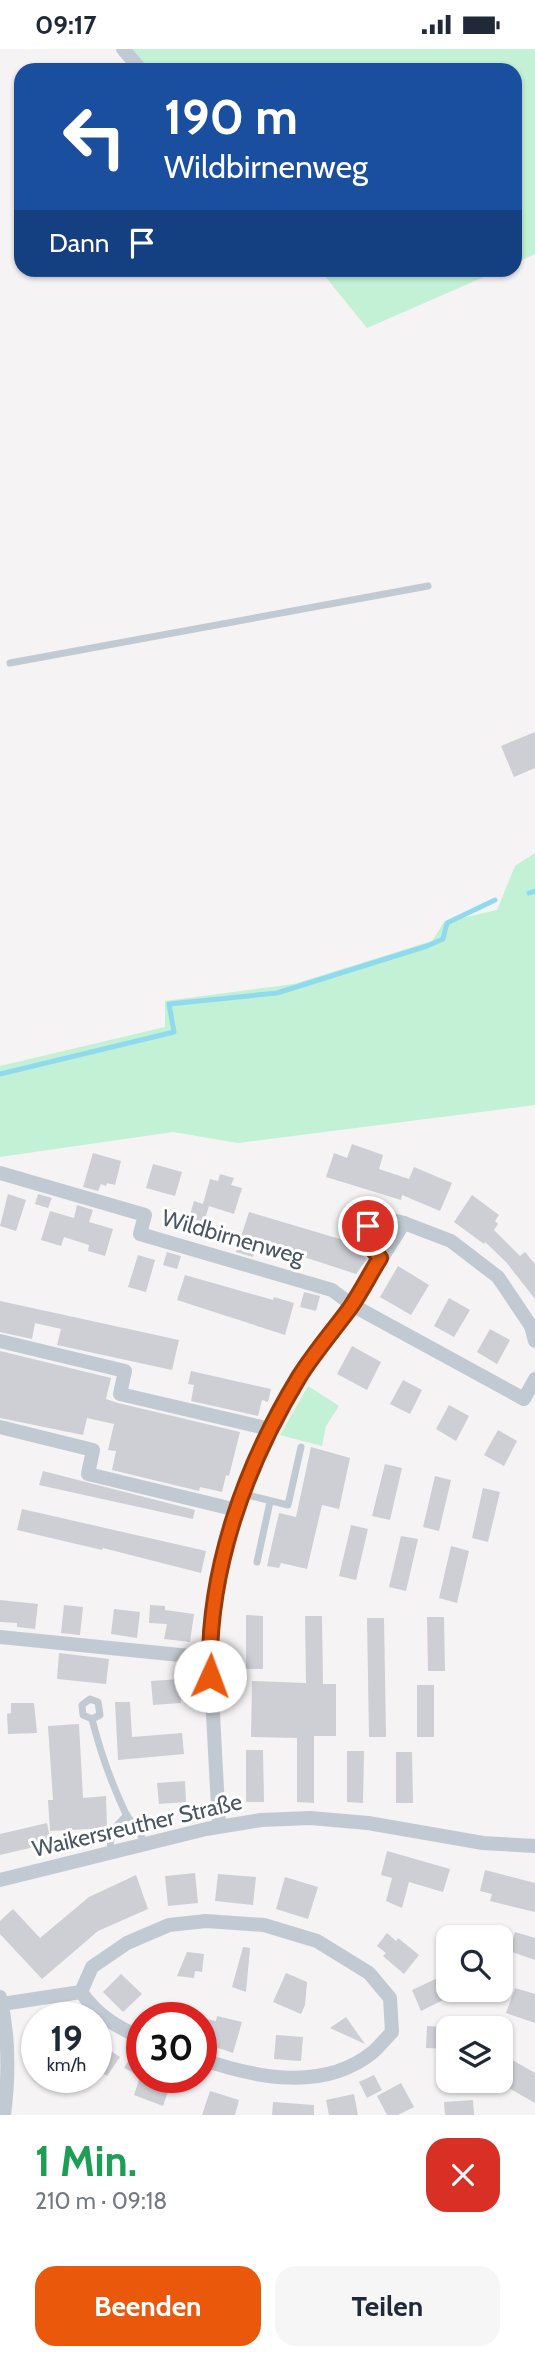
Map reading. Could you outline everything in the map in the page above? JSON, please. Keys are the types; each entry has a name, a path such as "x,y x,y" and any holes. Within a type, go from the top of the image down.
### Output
{"street":[{"path":"123,49 135,63"},
{"name":"Wildbirnenweg","path":"0,1173 145,1215 140,1234 332,1290 352,1305 530,1403 535,1379"},
{"path":"380,1258 365,1240 368,1226 381,1217 451,1241 498,1277 531,1326 535,1341"},
{"path":"219,1826 210,1658 216,1591 237,1510 270,1429 300,1375 352,1305 404,1223"},
{"path":"0,1341 125,1371 120,1394 270,1429"},
{"path":"0,1427 93,1450 88,1474 237,1510"},
{"path":"0,1637 210,1658"},
{"name":"Waikersreuther Straße","path":"0,1880 219,1826 261,1820 310,1818 368,1823 483,1843 535,1846"},
{"path":"81,1992 92,1967 127,1943 169,1925 206,1921 264,1924 317,1941 369,1973 390,1998 392,2032 372,2053 337,2072 308,2077 263,2077 217,2064"},
{"path":"4,2115 7,2047 1,2000 81,1992"},
{"path":"81,1992 92,2008 117,2028 126,2032"}],"lane":[{"path":"10,663 428,586"},
{"path":"242,1494 288,1505 301,1447"},
{"path":"257,1562 270,1502"},
{"path":"92,1719 101,1753 127,1815 141,1833 145,1844"},
{"path":"111,1852 110,1839 118,1823 127,1815"}],"green space":[{"path":"127,49 535,49 535,254 522,260 522,63 138,63"},
{"path":"326,277 484,277 367,328"},
{"path":"535,853 535,1105 238,1143 173,1132 0,1157 0,1066 165,1027 165,1001 294,984 432,941 444,922 497,910 515,866"},
{"path":"308,1386 339,1406 326,1426 322,1446 280,1435"}],"building":[{"path":"535,732 535,768 514,777 501,746"},
{"path":"352,1144 383,1155 379,1169 409,1179 414,1167 452,1183 440,1211 402,1195 401,1200 326,1177 334,1153 347,1158"},
{"path":"93,1153 121,1161 115,1185 101,1184 98,1191 83,1187"},
{"path":"153,1164 182,1172 175,1196 146,1188"},
{"path":"220,1174 234,1178 231,1185 242,1188 234,1214 209,1206 204,1222 189,1218 194,1201 203,1204 210,1179 218,1181"},
{"path":"8,1194 26,1200 16,1231 0,1226"},
{"path":"38,1194 52,1198 48,1208 35,1204"},
{"path":"472,1195 499,1215 494,1230 520,1256 525,1252 535,1264 535,1299 506,1262 485,1242 484,1244 454,1222"},
{"path":"77,1205 93,1210 89,1222 113,1229 105,1256 88,1251 89,1245 64,1237 61,1246 41,1240 50,1211 74,1218"},
{"path":"249,1212 350,1242 349,1246 367,1259 356,1274 258,1242 253,1257 236,1252"},
{"path":"167,1252 181,1256 177,1269 163,1265"},
{"path":"138,1255 155,1260 146,1292 128,1287"},
{"path":"398,1266 429,1285 411,1315 380,1297"},
{"path":"185,1275 273,1300 274,1297 294,1303 285,1335 177,1300"},
{"path":"304,1292 320,1296 316,1311 300,1307"},
{"path":"449,1298 470,1310 454,1337 434,1326"},
{"path":"0,1301 179,1340 172,1370 57,1345 61,1329 35,1323 32,1339 0,1332"},
{"path":"490,1329 510,1340 497,1364 477,1352"},
{"path":"352,1346 381,1362 367,1390 337,1374"},
{"path":"0,1351 111,1378 106,1399 240,1432 229,1476 226,1475 222,1492 200,1487 199,1491 112,1470 116,1451 108,1450 114,1424 87,1418 83,1435 0,1418"},
{"path":"191,1371 271,1389 268,1402 262,1400 258,1416 191,1401 194,1385 188,1384"},
{"path":"403,1380 422,1390 410,1414 390,1404"},
{"path":"449,1405 469,1416 456,1441 436,1429"},
{"path":"498,1430 517,1441 504,1466 484,1455"},
{"path":"311,1447 350,1458 339,1509 322,1505 307,1569 281,1563 279,1568 267,1566 279,1513 296,1517"},
{"path":"385,1464 402,1468 390,1520 372,1516"},
{"path":"43,1471 195,1510 193,1519 39,1485"},
{"path":"435,1476 451,1480 439,1531 423,1527"},
{"path":"483,1488 500,1492 488,1542 472,1538"},
{"path":"22,1509 206,1551 201,1573 17,1530"},
{"path":"351,1525 368,1529 356,1580 339,1576"},
{"path":"401,1536 418,1539 406,1591 389,1587"},
{"path":"451,1546 469,1551 457,1603 439,1598"},
{"path":"0,1600 38,1604 35,1629 17,1627 17,1623 0,1622"},
{"path":"64,1605 83,1607 80,1635 61,1633"},
{"path":"150,1605 194,1614 190,1642 164,1639 167,1624 149,1623"},
{"path":"114,1609 140,1612 137,1638 111,1634"},
{"path":"246,1615 263,1616 263,1669 246,1669"},
{"path":"305,1616 322,1616 323,1684 336,1684 336,1736 314,1736 314,1803 297,1802 297,1738 251,1737 252,1681 306,1683"},
{"path":"427,1617 444,1617 445,1671 428,1671"},
{"path":"367,1618 384,1618 386,1737 369,1737"},
{"path":"59,1653 109,1659 106,1684 57,1679"},
{"path":"180,1679 181,1703 153,1705 151,1681"},
{"path":"417,1685 434,1685 434,1737 417,1737"},
{"path":"115,1702 130,1702 132,1737 182,1733 184,1754 118,1760"},
{"path":"11,1703 34,1703 37,1733 8,1734 7,1714 11,1713"},
{"path":"79,1724 83,1798 106,1796 107,1828 50,1831 48,1800 53,1800 48,1726"},
{"path":"246,1750 263,1750 264,1802 246,1802"},
{"path":"347,1751 364,1751 363,1803 347,1802"},
{"path":"396,1752 412,1752 413,1803 396,1803"},
{"path":"185,1781 186,1802 159,1804 157,1783"},
{"path":"47,1823 51,1843 0,1855 0,1834"},
{"path":"387,1851 450,1869 443,1892 409,1882 402,1908 386,1901 392,1878 381,1875"},
{"path":"485,1870 535,1883 535,1912 490,1901 492,1894 480,1891"},
{"path":"195,1873 198,1903 168,1906 165,1876"},
{"path":"218,1874 256,1877 253,1905 215,1901"},
{"path":"136,1875 148,1909 98,1931 42,1979 0,1934 0,1921 13,1909 40,1938 89,1897"},
{"path":"285,1877 318,1887 308,1919 276,1909"},
{"path":"515,1932 535,1938 535,1960 513,1952"},
{"path":"387,1933 396,1941 398,1938 419,1955 404,1974 383,1956 386,1953 377,1946"},
{"path":"243,1947 250,1948 246,1992 232,1987"},
{"path":"187,1952 204,1954 202,1972 195,1971 194,1978 177,1976"},
{"path":"286,1973 307,1982 305,2005 301,2014 273,2002"},
{"path":"121,1974 142,1994 134,2002 126,2002 123,2012 103,1992"},
{"path":"436,1979 436,2002 439,2002 421,2011 412,1990"},
{"path":"515,1988 535,1994 535,2023 506,2013 510,2002 513,2002"},
{"path":"217,2016 242,2022 233,2053 217,2048"},
{"path":"346,2017 365,2044 330,2028"},
{"path":"427,2026 436,2026 436,2048 426,2048"},
{"path":"276,2035 303,2037 301,2061 274,2059"},
{"path":"112,2052 120,2057 112,2069"},
{"path":"513,2060 535,2073 535,2103 513,2090"},
{"path":"374,2075 382,2090 367,2098 359,2082"},
{"path":"401,2083 414,2107 398,2115 387,2115 377,2096"},
{"path":"135,2093 167,2093 163,2106"},
{"path":"209,2093 239,2100 235,2115 202,2115"},
{"path":"354,2094 358,2115 329,2115 326,2100"},
{"path":"473,2100 474,2115 445,2115 444,2102"},
{"path":"273,2102 314,2105 314,2115 272,2115"}],"waterway":[{"path":"529,893 535,891"},
{"path":"0,1074 174,1032 169,1004 277,993 427,946 443,939 447,923 495,900"}],"route":[{"path":"210,1676 216,1591 242,1494 270,1429 300,1375 352,1305 380,1258 365,1240 368,1226"}]}
